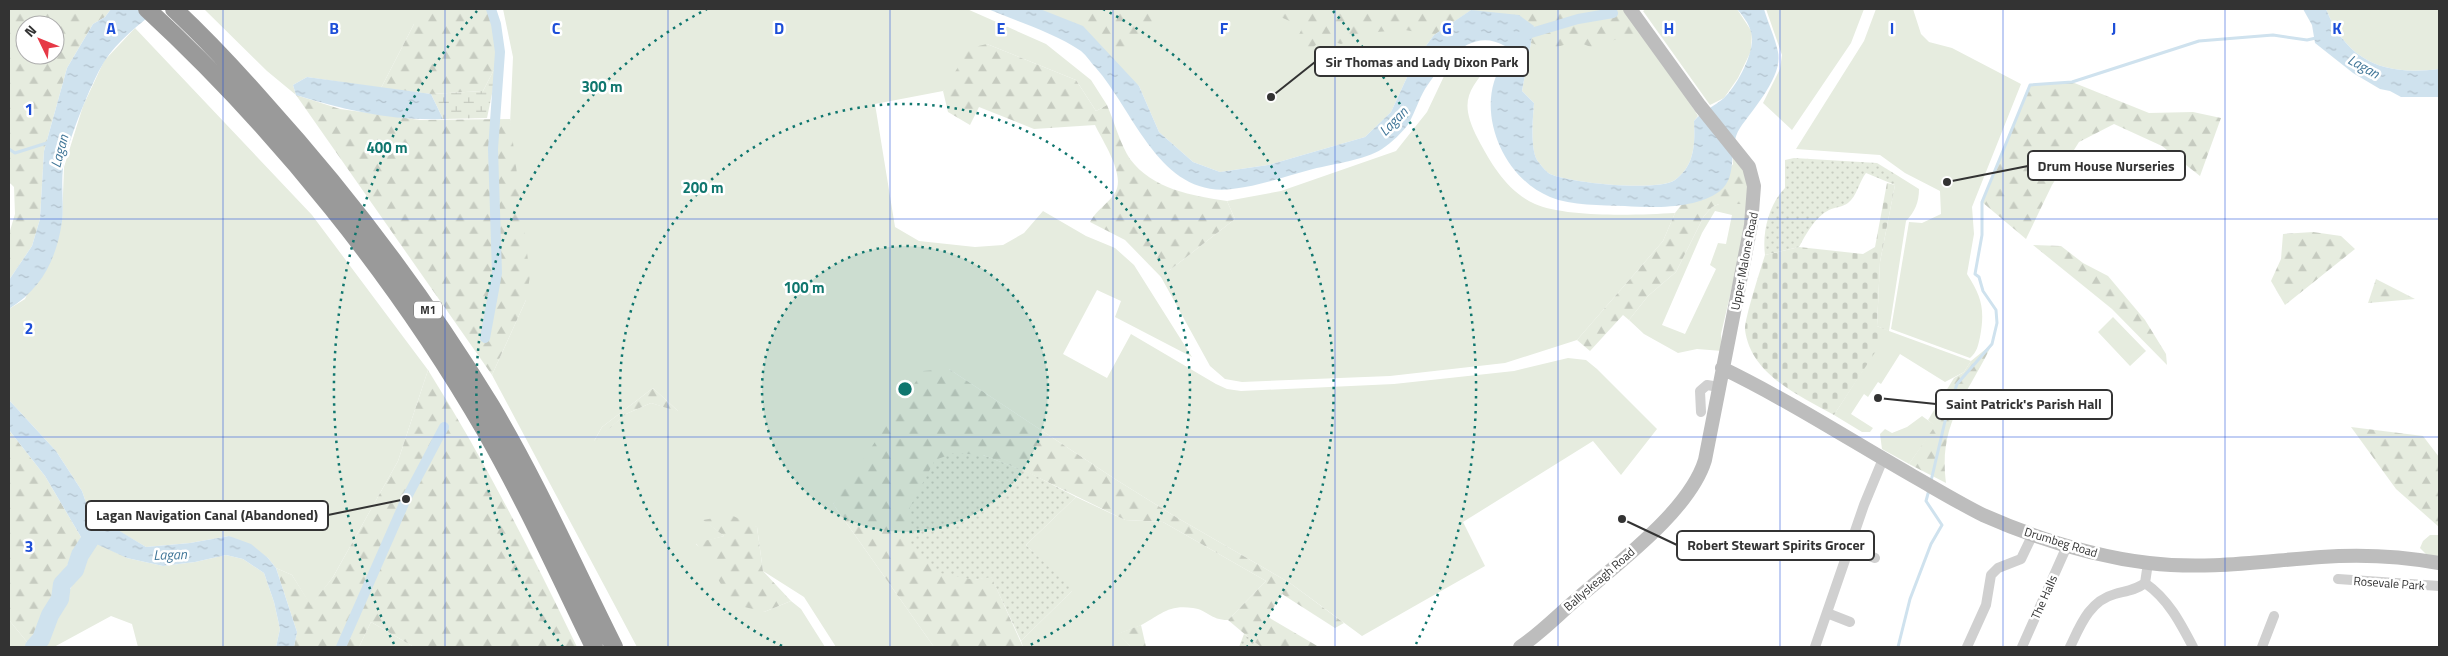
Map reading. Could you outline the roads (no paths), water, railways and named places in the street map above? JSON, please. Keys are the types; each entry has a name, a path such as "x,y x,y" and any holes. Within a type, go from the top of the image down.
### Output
{"highway":[{"name":"M1","path":"147,9 168,28 278,144 335,212 393,290 486,432 594,647"},
{"name":"M1","path":"177,12 250,88 339,190 430,313 491,407 516,451 614,647"}],"street":[{"name":"Upper Malone Road","path":"1632,11 1700,106 1743,156 1752,176 1755,203 1722,368"},
{"name":"Ballyskeagh Road","path":"1520,647 1628,553 1687,495 1702,472 1722,368"},
{"name":"Drumbeg Road","path":"1722,368 1985,515 2067,546 2148,563 2226,566 2356,555 2393,556 2439,562"},
{"path":"1701,412 1700,391 1707,386 1719,387"},
{"path":"1815,647 1849,548 1883,459"},
{"path":"1967,647 1986,605 1991,575 1998,568 2022,559 2033,534"},
{"name":"The Halls","path":"2022,647 2067,546"},
{"path":"1849,548 1875,558"},
{"path":"2070,647 2091,609 2112,594 2139,588 2145,583 2148,563"},
{"name":"Rosevale Park","path":"2338,579 2439,586"},
{"path":"2145,583 2166,600 2193,647"},
{"path":"1827,613 1850,622"},
{"path":"2262,647 2274,616"}],"water":[{"name":"Lagan","path":"111,9 158,9 115,47 104,62 93,84 65,157 62,175 62,222 56,249 46,272 39,282 21,301 9,309 9,280 32,246 40,219 44,151 67,68 93,24 105,17"},
{"name":"Lagan","path":"988,9 1040,9 1083,26 1139,86 1159,132 1193,162 1220,172 1268,165 1365,137 1391,112 1414,62 1434,35 1471,10 1519,15 1534,26 1522,91 1534,103 1533,148 1537,160 1550,174 1575,180 1613,185 1651,185 1665,184 1675,180 1682,174 1690,161 1694,146 1694,121 1724,98 1735,85 1749,57 1752,39 1751,32 1747,22 1737,9 1764,9 1777,46 1778,62 1772,82 1736,136 1731,170 1726,185 1710,197 1687,204 1649,207 1577,204 1550,197 1535,189 1510,164 1501,149 1491,116 1491,99 1495,78 1508,55 1505,46 1493,41 1481,40 1469,44 1449,58 1425,89 1411,119 1400,134 1375,153 1253,186 1232,189 1207,188 1186,180 1167,166 1151,148 1110,86 1081,51 1047,33"},
{"name":"Lagan","path":"2303,9 2326,9 2345,42 2370,61 2385,67 2402,70 2439,69 2439,97 2401,97 2390,91 2380,89 2353,73 2315,43 2312,25"},
{"path":"307,77 431,94 443,119 406,118 368,113 296,95 293,85"},
{"name":"Lagan","path":"9,400 56,451 82,491 90,514 146,547 190,543 229,536 251,544 268,558 276,568 297,632 294,647 276,647 280,629 274,602 264,573 243,559 226,555 195,562 163,566 127,558 81,537 45,476 9,430"}],"waterway":[{"path":"485,338 497,273 493,149 500,52 496,24 491,9"},
{"path":"1521,36 1578,19 1613,13"},
{"path":"1931,481 1946,417 1957,384 1992,344 1997,323 1996,310 1983,291 1979,277 1975,274 1982,235 1982,202 2030,85 2072,82 2199,41 2273,35 2307,40 2316,38"},
{"name":"Lagan","path":"9,149 15,153 50,142"},
{"path":"341,647 406,499 444,427"},
{"path":"1898,647 1910,599 1931,544 1942,525 1926,501 1929,490"},
{"path":"34,647 41,639 50,615 60,599 62,584 75,570 80,555 95,532"}],"place":[{"name":"Sir Thomas and Lady Dixon Park","path":"1271,97"},
{"name":"Drum House Nurseries","path":"1947,182"},
{"name":"Saint Patrick's Parish Hall","path":"1878,398"},
{"name":"Lagan Navigation Canal (Abandoned)","path":"406,499"},
{"name":"Robert Stewart Spirits Grocer","path":"1622,519"}]}
